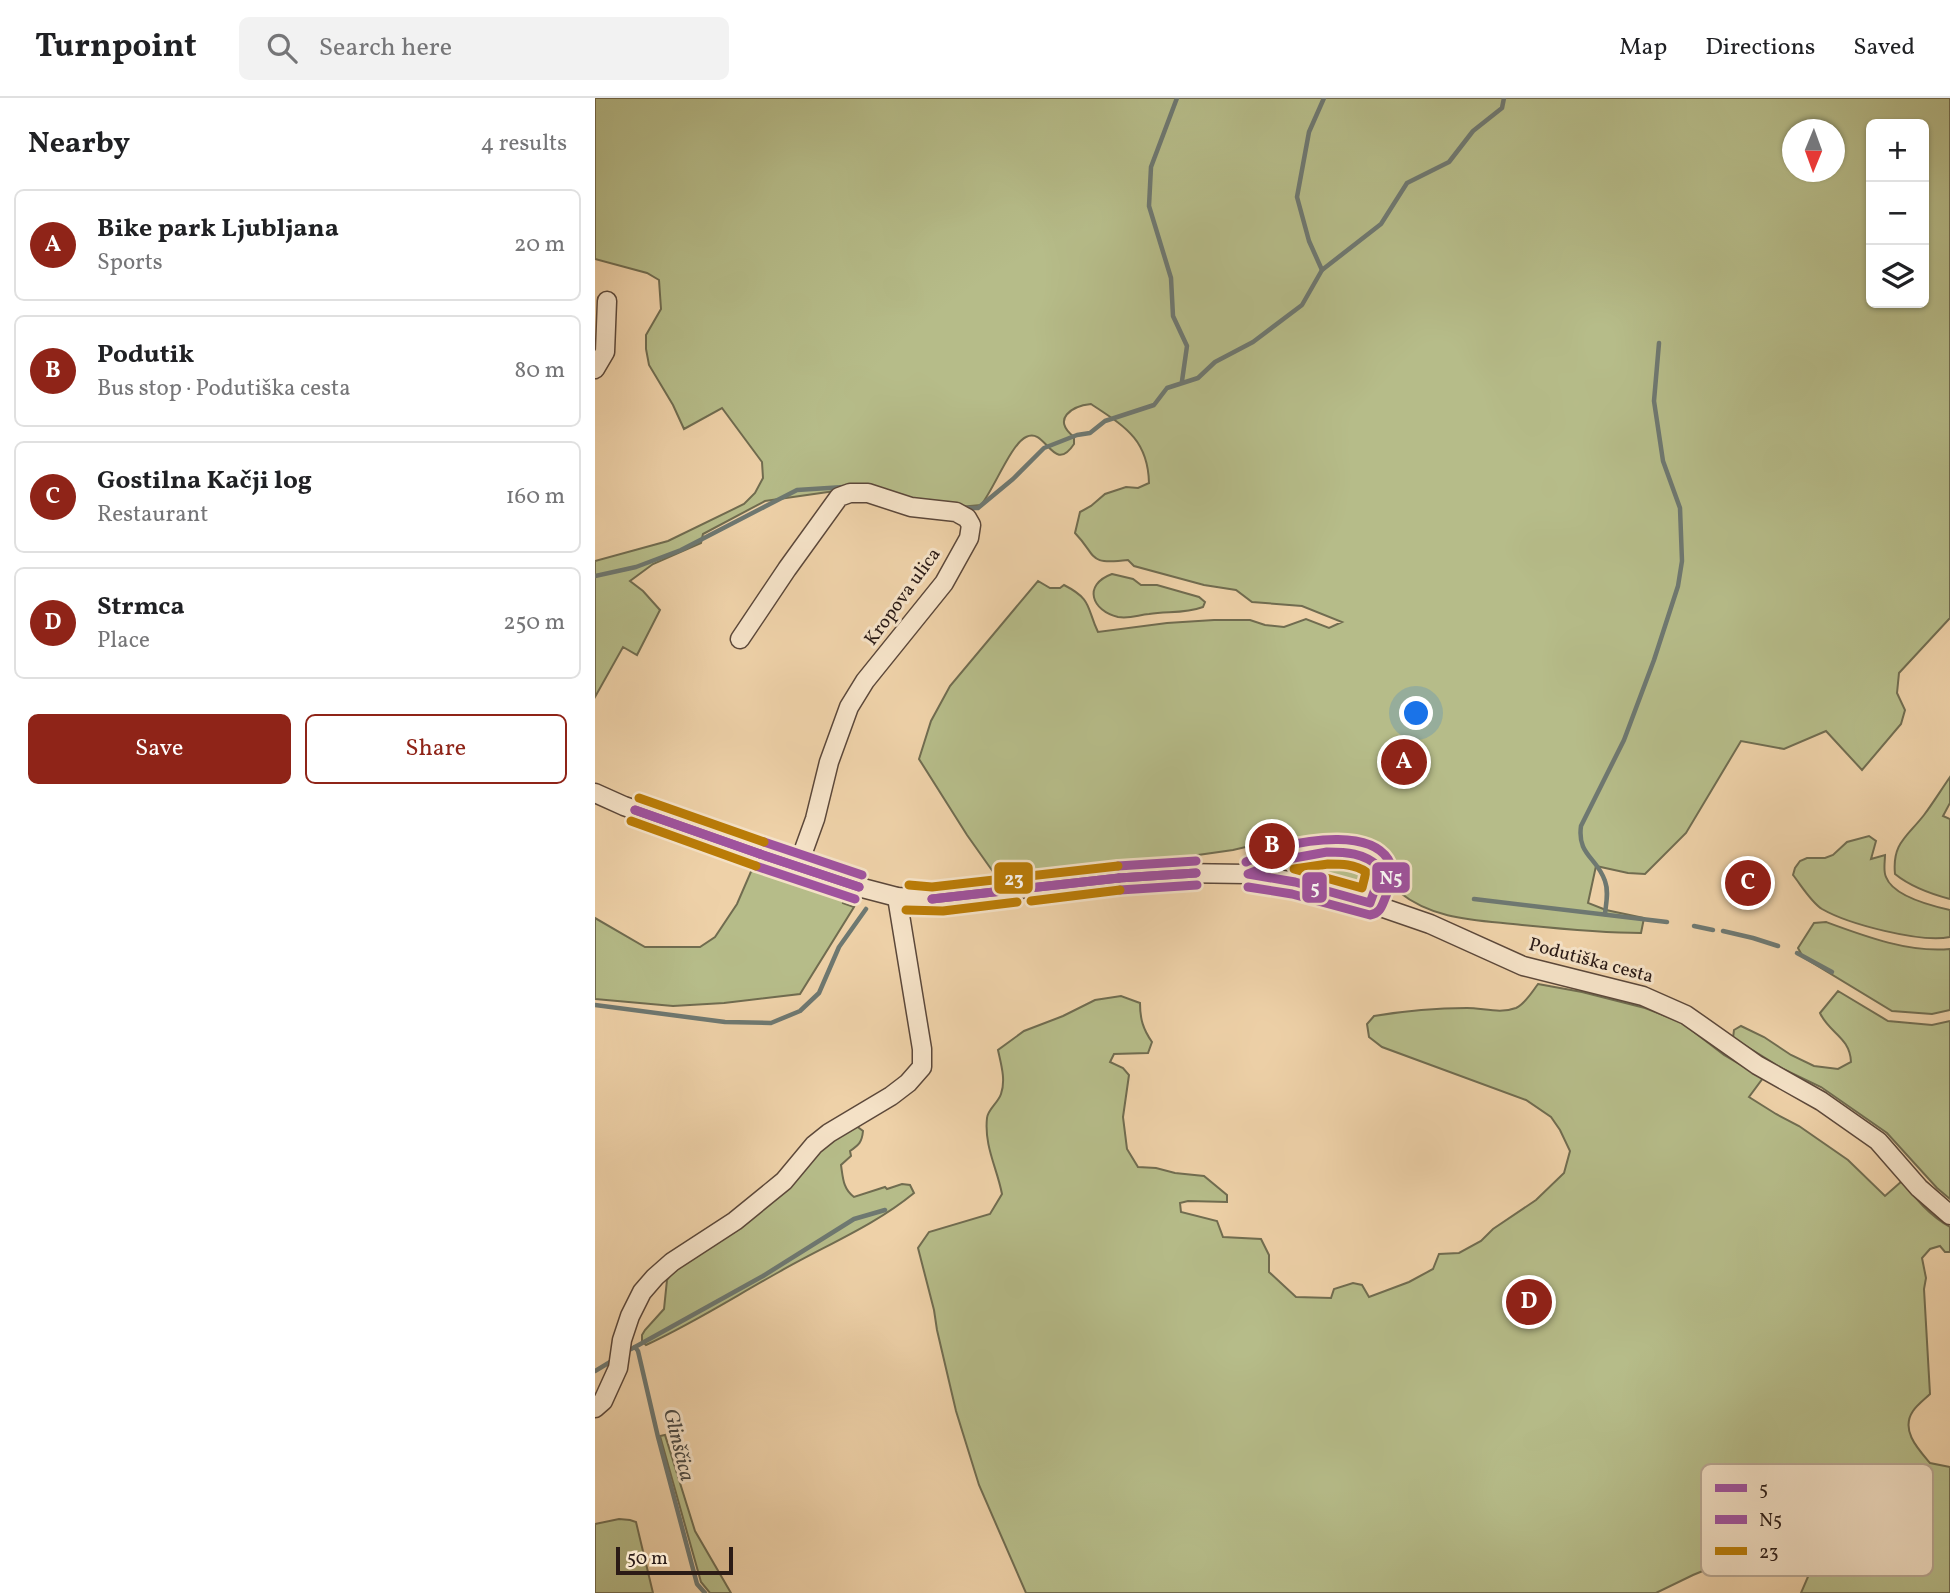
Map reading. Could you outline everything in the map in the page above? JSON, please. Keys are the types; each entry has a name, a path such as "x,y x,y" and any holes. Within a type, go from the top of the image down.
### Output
{"street":[{"path":"595,369 604,352 607,301"},
{"name":"Kropova ulica","path":"740,639 839,497 850,493 868,493 911,507 956,512 967,517 971,525 969,538 944,583 865,681 849,707 829,762 815,819 798,866"},
{"name":"Podutiška cesta","path":"595,793 624,806 851,885 897,897 932,899 1179,873 1247,874 1343,894 1430,924 1523,966 1643,996 1686,1015 1757,1065 1821,1101 1878,1142 1919,1188 1950,1215"},
{"path":"595,1408 603,1401 618,1368 622,1340 630,1316 642,1292 655,1277 672,1262 735,1221 784,1181 814,1145 829,1133 891,1096 908,1083 922,1067 922,1049 897,897"}],"green space":[{"path":"595,98 1950,98 1950,618 1899,673 1897,693 1905,710 1901,724 1862,770 1826,731 1784,749 1741,741 1686,833 1645,874 1596,866 1588,903 1606,910 1644,918 1641,933 1596,932 1474,920 1427,909 1399,892 1386,851 1379,845 1354,837 1318,836 1271,841 1233,850 1001,883 919,759 931,721 950,686 1038,581 1050,588 1064,585 1080,595 1098,632 1214,620 1250,620 1284,627 1306,619 1329,628 1342,622 1302,606 1252,602 1236,590 1204,585 1134,566 1128,560 1106,561 1095,557 1075,533 1080,512 1105,494 1126,487 1138,488 1149,483 1148,468 1139,444 1124,427 1091,404 1077,407 1064,419 1064,425 1074,437 1074,444 1067,452 1060,455 1055,453 1033,435 1020,441 981,505 959,507 835,491 765,501 703,534 701,543 653,564 630,581 660,610 637,655 623,647 595,697 595,561 668,541 744,504 755,493 763,478 762,462 722,408 684,429 649,365 646,335 661,309 659,280 647,273 595,259"},
{"path":"1112,574 1133,579 1141,585 1157,585 1199,597 1205,602 1203,607 1189,611 1118,617 1102,609 1094,597 1097,585"},
{"path":"1950,777 1950,803 1943,816 1950,819 1950,899 1921,890 1901,879 1895,874 1895,863 1902,841"},
{"path":"1869,836 1876,841 1871,859 1885,855 1885,875 1896,890 1914,899 1950,910 1950,937 1903,935 1834,915 1814,902 1793,875 1800,861 1807,858 1825,858 1833,855 1847,842"},
{"path":"756,860 846,891 843,903 854,907 800,994 673,1006 595,999 595,918 645,947 700,947 715,937 737,904"},
{"path":"1331,862 1358,865 1365,873 1364,883 1300,871 1306,865"},
{"path":"1826,922 1903,946 1950,949 1950,1010 1932,1014 1892,1011 1803,957 1798,948 1814,923"},
{"path":"1538,984 1645,1008 1681,1022 1724,1055 1763,1078 1749,1097 1799,1126 1848,1160 1885,1196 1902,1181 1929,1212 1950,1227 1950,1252 1945,1252 1940,1246 1930,1249 1922,1258 1926,1278 1924,1289 1930,1394 1913,1411 1908,1425 1912,1439 1930,1463 1950,1467 1950,1593 1801,1593 1808,1576 1933,1576 1933,1464 1701,1464 1701,1572 1656,1593 1026,1593 979,1485 956,1411 918,1248 929,1232 990,1214 1002,1194 989,1147 987,1128 988,1115 1000,1097 1003,1083 998,1050 1024,1031 1095,1000 1121,996 1140,1003 1143,1024 1152,1042 1148,1053 1114,1054 1110,1062 1123,1068 1129,1075 1123,1117 1127,1149 1138,1167 1204,1176 1227,1195 1227,1202 1188,1201 1180,1203 1181,1212 1217,1221 1223,1237 1261,1239 1269,1255 1269,1272 1296,1297 1331,1298 1334,1289 1353,1283 1362,1285 1369,1297 1409,1282 1433,1269 1439,1254 1459,1253 1481,1241 1493,1229 1536,1200 1564,1173 1570,1151 1551,1117 1526,1100 1382,1047 1369,1037 1367,1024 1374,1016 1408,1011 1455,1008 1510,1010 1528,998"},
{"path":"1838,991 1888,1021 1932,1025 1950,1021 1950,1199 1887,1133 1821,1087 1783,1069 1733,1038 1734,1030 1741,1026 1814,1066 1838,1069 1851,1062 1850,1054 1820,1013"},
{"path":"855,1125 863,1131 862,1138 850,1151 851,1156 841,1165 844,1183 850,1194 854,1197 902,1184 910,1185 914,1193 866,1226 646,1345 642,1341 642,1335 664,1309 667,1280 679,1264 825,1144"},
{"path":"665,1435 695,1531 731,1593 710,1593 701,1582 660,1436"},
{"path":"619,1519 636,1522 653,1593 595,1593 595,1524"}],"waterway":[{"path":"1177,98 1151,167 1149,206 1171,278 1173,316 1187,346 1182,381"},
{"path":"1322,270 1309,241 1297,197 1309,132 1324,98"},
{"path":"962,508 978,508 1044,448 1077,435 1090,433 1105,421 1154,405 1167,388 1198,378 1215,362 1253,342 1302,305 1322,270 1381,224 1407,183 1449,162 1473,131 1502,108 1504,98"},
{"path":"1605,914 1606,885 1602,873 1582,843 1581,826 1624,740 1678,586 1682,561 1680,508 1663,461 1654,401 1659,343"},
{"path":"595,576 636,567 681,550 797,490 844,487"},
{"path":"1474,899 1667,922"},
{"path":"595,1005 725,1022 771,1023 800,1011 819,993 839,947 866,909"},
{"path":"1694,926 1713,930"},
{"path":"1723,931 1778,946"},
{"path":"1797,953 1832,972"},
{"path":"635,1347 763,1276 854,1219 885,1210"},
{"name":"Glinščica","path":"625,1352 635,1347 638,1351 697,1584 705,1593"},
{"name":"Glinščica","path":"595,1371 615,1359"}],"transit line":[{"name":"23","path":"639,798 764,842"},
{"name":"5","path":"635,810 760,854"},
{"name":"5","path":"635,810 760,854"},
{"name":"23","path":"631,821 756,866"},
{"name":"N5","path":"1246,862 1281,847 1338,840 1367,844 1379,850 1388,859 1391,868 1388,892 1379,910 1370,915 1292,894 1248,887"},
{"name":"N5","path":"764,842 862,875"},
{"name":"5","path":"1327,852 1354,854 1367,858 1378,866 1379,878 1370,903 1295,882 1248,874 1283,860 1327,852"},
{"name":"5","path":"760,854 859,887"},
{"name":"5","path":"760,854 859,887"},
{"name":"N5","path":"1118,866 1196,861"},
{"name":"23","path":"1328,864 1343,864 1362,869 1366,872 1362,888 1294,869 1328,864"},
{"name":"N5","path":"756,866 855,899"},
{"name":"23","path":"909,885 932,887 1118,866"},
{"name":"5","path":"1119,878 1196,873"},
{"name":"5","path":"1119,878 1196,873"},
{"name":"5","path":"932,899 1119,878"},
{"name":"5","path":"932,899 1119,878"},
{"name":"N5","path":"1120,890 1197,885"},
{"name":"23","path":"1031,901 1120,890"},
{"name":"23","path":"906,910 943,911 1017,902"}],"place":[{"name":"Bike park Ljubljana","path":"1404,762"},
{"name":"Podutik","path":"1272,846"},
{"name":"Gostilna Kačji log","path":"1748,883"},
{"name":"Strmca","path":"1529,1302"}]}
